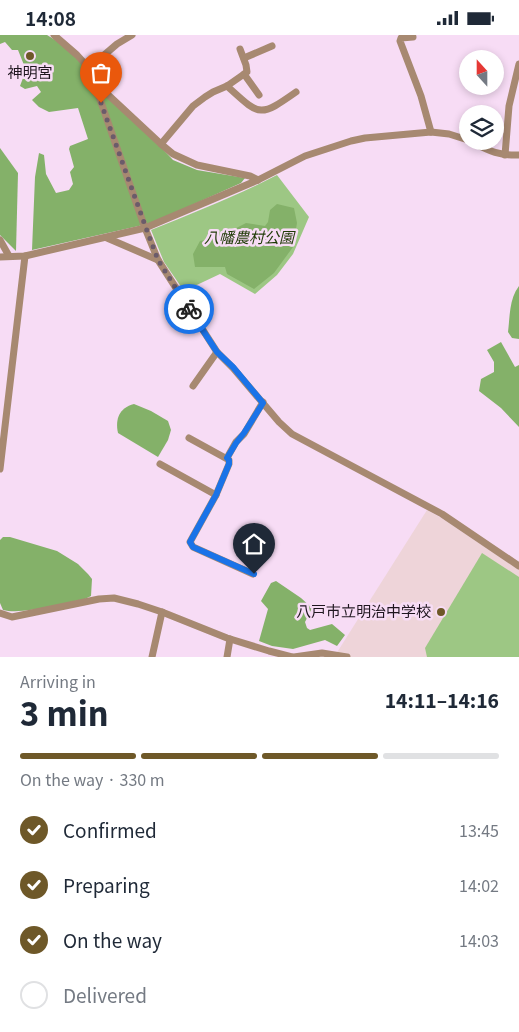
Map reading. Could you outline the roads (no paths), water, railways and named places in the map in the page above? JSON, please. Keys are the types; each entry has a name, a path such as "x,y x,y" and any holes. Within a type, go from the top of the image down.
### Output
{"street":[{"path":"54,35 78,55 103,89 161,145 173,154 197,165 250,176 258,180"},
{"path":"89,68 132,35"},
{"path":"413,37 401,38 400,41 421,96 431,132"},
{"path":"244,59 272,46"},
{"path":"161,145 193,106 247,72 240,49"},
{"path":"505,155 509,106 519,64"},
{"path":"89,68 158,260 217,352 233,367 279,422 292,434 442,514 519,566"},
{"path":"244,74 259,95"},
{"path":"227,86 249,106 261,111 275,107 296,92"},
{"path":"0,257 25,256 146,228 258,180 299,159 351,141 431,132 449,134 459,138"},
{"path":"488,150 505,155 519,155"},
{"path":"106,237 158,260"},
{"path":"0,239 9,256"},
{"path":"0,469 25,256"},
{"path":"193,386 217,352"},
{"path":"227,458 263,403"},
{"path":"189,438 229,460 216,495 190,542 193,547 254,574"},
{"path":"160,464 216,495"},
{"path":"0,613 12,617 20,616 108,597 122,599 162,612 230,639 293,657 322,653 347,657"},
{"path":"152,657 162,612"},
{"path":"227,657 230,639"}],"place":[{"name":"神明宮","path":"30,56"},
{"name":"八戸市立明治中学校","path":"441,612"}],"park label":[{"name":"八幡農村公園","path":"249,238"}]}
